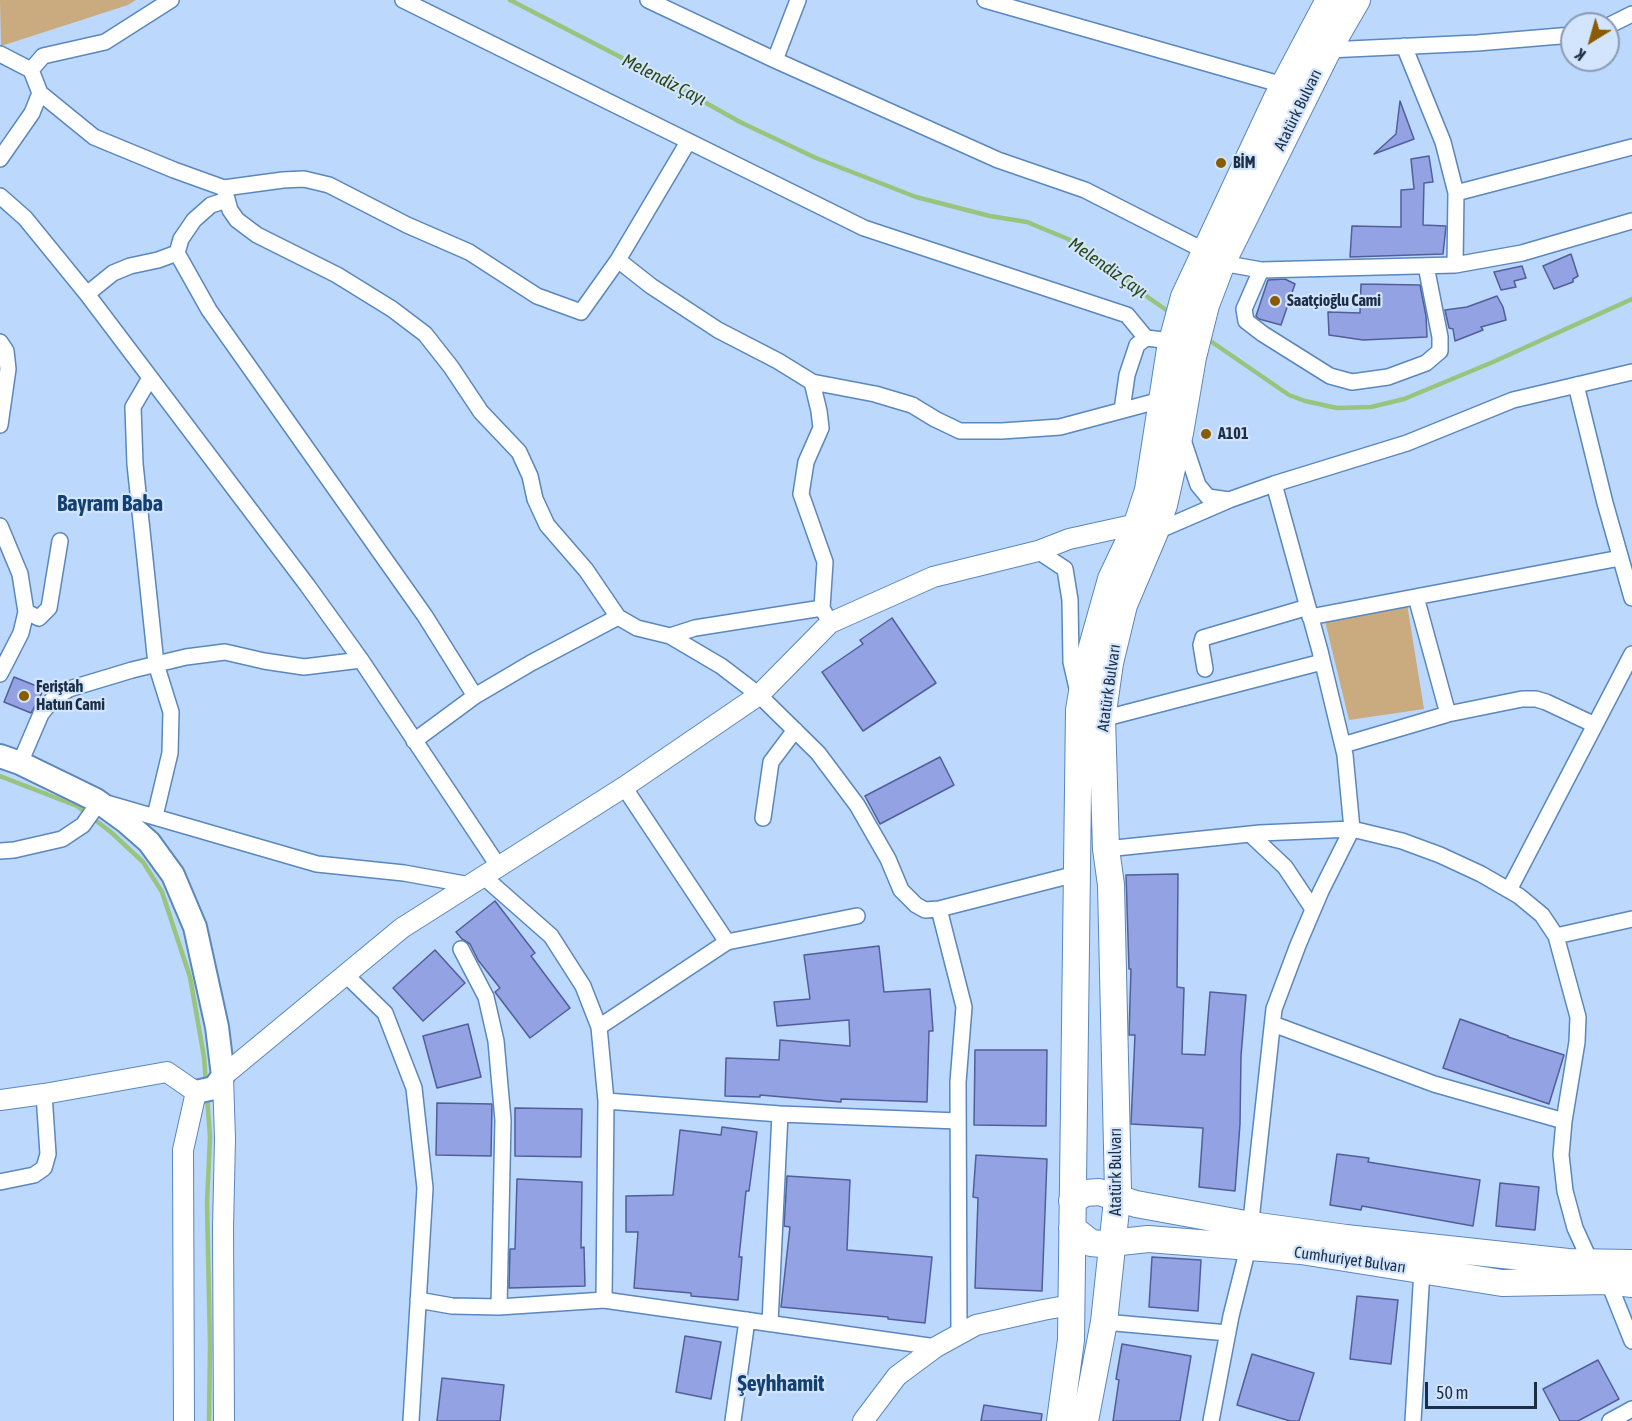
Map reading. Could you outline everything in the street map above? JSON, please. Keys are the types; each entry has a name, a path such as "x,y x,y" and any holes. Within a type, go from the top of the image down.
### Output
{"main road":[{"name":"Atatürk Bulvarı","path":"1086,1421 1104,1322 1118,1198 1111,885 1106,849 1102,719 1110,663 1146,528 1148,490 1161,400 1195,301 1283,85 1329,0"},
{"name":"Atatürk Bulvarı","path":"1214,257 1357,0"},
{"name":"Atatürk Bulvarı","path":"1060,1421 1071,1340 1080,701 1086,668 1111,579 1164,505 1180,433 1179,349"},
{"path":"10,759 125,821 149,842 173,875 195,927 217,1028 211,1085"},
{"name":"Cumhuriyet Bulvarı","path":"1072,1201 1078,1196 1099,1192 1301,1251 1502,1283 1620,1283"},
{"name":"Cumhuriyet Bulvarı","path":"1072,1228 1091,1243 1114,1244 1148,1239 1250,1236 1358,1240 1568,1262 1632,1263"}],"street":[{"path":"31,70 43,56 105,42 171,0"},
{"path":"403,0 864,228 1127,315 1146,338 1179,349"},
{"path":"648,0 998,160 1085,189 1214,257 1261,270 1455,264 1522,253 1632,220"},
{"path":"776,60 798,0"},
{"path":"985,0 1283,85"},
{"path":"1328,50 1560,36"},
{"path":"1404,46 1443,142 1456,193 1455,264"},
{"path":"0,54 31,70 40,93 94,137 226,194"},
{"path":"0,159 32,112 40,93"},
{"path":"475,696 425,616 209,310 177,253 181,239 194,220 226,194 283,180 304,179 329,185 406,225 469,252 537,296 581,312 618,260 688,142"},
{"path":"1456,193 1632,147"},
{"path":"226,194 230,210 237,220 257,235 337,275 392,309 425,334 451,367 481,412 519,452 531,476 535,499 547,525 586,570 618,617 637,628 670,636 721,666 759,695 818,753 857,805 888,859 902,890 916,905 925,910 939,909 1076,874"},
{"path":"0,196 25,218 87,294 300,575 361,660 414,741 484,876 551,936 583,986 599,1027 606,1101 604,1300"},
{"path":"87,294 113,273 177,253"},
{"path":"618,260 651,286 718,330 778,361 812,382 875,394 912,405 960,431 1002,431 1060,426 1161,400"},
{"path":"1261,270 1244,309 1246,321 1330,376 1352,382 1388,377 1426,363 1440,351 1440,337 1426,266"},
{"path":"1122,410 1127,375 1137,345 1146,338"},
{"path":"0,342 6,351 8,369 0,425"},
{"path":"670,636 696,628 826,616 933,577 1038,550 1069,539 1146,528 1274,484 1407,443 1513,400 1632,372"},
{"path":"150,378 133,406 135,464 156,664 171,712 171,753 155,816"},
{"path":"184,1421 183,1150 211,1085 402,928 624,787 759,695 826,616 825,562 801,494 806,462 821,428 812,382"},
{"path":"1576,385 1605,503 1632,598"},
{"path":"1180,433 1198,485 1208,497 1229,500"},
{"path":"1211,1421 1250,1236 1274,1009 1313,909 1352,829 1343,745 1274,484"},
{"path":"0,526 20,574 26,612 21,633 0,674"},
{"path":"26,612 39,618 49,608 60,541"},
{"path":"1038,550 1065,569 1070,600 1071,662 1080,701"},
{"path":"1205,669 1201,645 1203,638 1309,612 1416,597 1620,558"},
{"path":"1416,597 1448,714"},
{"path":"414,741 475,696 531,663 618,617"},
{"path":"10,759 52,700 69,689 156,664 225,652 304,667 361,660"},
{"path":"1509,890 1632,654"},
{"path":"1102,719 1322,662"},
{"path":"1343,745 1448,714 1522,699 1536,699 1595,725"},
{"path":"763,818 771,762 795,730"},
{"path":"624,787 727,942"},
{"path":"0,851 62,839 83,825 95,804 155,816 316,864 404,873 484,876"},
{"path":"1106,849 1250,834 1352,829 1402,841 1440,855 1509,890 1542,915 1556,936 1578,1017 1577,1042 1561,1155 1565,1191 1575,1227 1591,1263 1620,1283 1632,1341"},
{"path":"1250,834 1285,867 1313,909"},
{"path":"939,909 964,1007 958,1082 959,1334"},
{"path":"599,1027 727,942 857,916"},
{"path":"1556,936 1632,919"},
{"path":"461,949 486,997 496,1041 503,1120 499,1307"},
{"path":"346,975 385,1013 414,1088 425,1188 411,1421"},
{"path":"1273,1024 1434,1084 1564,1121"},
{"path":"0,1100 167,1072 211,1085"},
{"path":"211,1085 225,1139 224,1421"},
{"path":"0,1182 34,1175 44,1168 48,1154 44,1094"},
{"path":"606,1101 780,1114 958,1121"},
{"path":"770,1323 780,1114"},
{"path":"1413,1421 1422,1270"},
{"path":"418,1300 452,1306 499,1307 604,1300 936,1347"},
{"path":"863,1421 897,1376 936,1347 959,1334 976,1325 1071,1305"},
{"path":"733,1421 747,1320"},
{"path":"1104,1322 1228,1333"},
{"path":"1610,1421 1632,1409"}],"shaded area":[{"path":"0,0 136,0 128,5 1,46"},
{"path":"1407,604 1424,709 1349,720 1325,621"}],"building":[{"path":"1400,101 1414,139 1374,154 1396,134"},
{"path":"1429,156 1433,182 1424,183 1423,225 1446,226 1443,254 1350,257 1352,226 1401,227 1401,190 1414,189 1411,159"},
{"path":"1571,254 1578,276 1573,279 1573,282 1554,289 1543,266"},
{"path":"1522,266 1526,278 1514,281 1516,287 1501,290 1494,272"},
{"name":"Saatçioğlu Cami","path":"1285,279 1295,284 1281,325 1259,319 1256,316 1268,280"},
{"path":"1361,284 1420,285 1426,316 1427,337 1363,340 1329,335 1328,312 1360,313"},
{"path":"1497,296 1506,320 1481,327 1483,330 1455,341 1445,310 1467,307"},
{"path":"892,618 936,683 863,731 822,672 863,644 860,640"},
{"name":"Feriştah Hatun Cami","path":"14,677 44,689 31,713 4,702"},
{"path":"940,757 954,785 880,824 865,796"},
{"path":"1178,874 1177,987 1184,988 1182,1054 1205,1055 1210,992 1246,995 1235,1191 1199,1187 1203,1128 1131,1124 1135,1035 1129,1035 1131,969 1129,969 1126,875"},
{"path":"495,901 535,953 531,956 570,1008 530,1038 495,992 500,988 478,960 470,944 456,932"},
{"path":"879,946 884,992 930,989 933,1031 929,1031 927,1102 841,1099 841,1102 760,1095 760,1097 725,1096 726,1058 779,1060 780,1040 850,1046 849,1020 777,1026 774,1002 810,999 804,955"},
{"path":"435,950 465,983 423,1021 393,988"},
{"path":"1460,1019 1564,1055 1549,1104 1443,1068"},
{"path":"468,1024 481,1077 437,1088 423,1036"},
{"path":"975,1050 1047,1050 1046,1126 974,1125"},
{"path":"437,1103 492,1104 491,1156 436,1155"},
{"path":"515,1108 582,1109 581,1157 515,1156"},
{"path":"722,1127 757,1132 749,1191 746,1191 739,1257 742,1257 738,1300 634,1288 638,1232 626,1232 626,1196 673,1195 680,1130 721,1135"},
{"path":"1337,1154 1369,1158 1368,1162 1480,1180 1473,1226 1362,1206 1361,1210 1330,1205"},
{"path":"976,1155 1047,1159 1042,1291 975,1288 978,1198 973,1197"},
{"path":"787,1176 850,1180 847,1250 932,1257 925,1323 888,1319 888,1317 781,1307 790,1227 784,1226"},
{"path":"517,1179 582,1182 581,1248 584,1247 585,1286 509,1288 510,1249 515,1249"},
{"path":"1500,1183 1539,1187 1535,1230 1496,1226"},
{"path":"1152,1257 1201,1260 1198,1311 1149,1307"},
{"path":"1357,1296 1398,1300 1391,1364 1350,1359"},
{"path":"685,1336 721,1342 711,1399 676,1392"},
{"path":"1122,1344 1191,1356 1180,1421 1113,1421 1119,1380 1116,1379"},
{"path":"1252,1354 1314,1373 1299,1421 1290,1421 1237,1405"},
{"path":"1598,1360 1619,1399 1578,1421 1560,1421 1543,1389"},
{"path":"442,1378 504,1385 500,1421 437,1421"},
{"path":"984,1405 1042,1414 1041,1421 981,1421"}],"waterway":[{"name":"Melendiz Çayı","path":"510,0 665,80 740,122 816,158 916,197 990,216 1027,222 1068,239 1108,265 1172,314"},
{"name":"Melendiz Çayı","path":"1206,338 1289,395 1337,408 1371,407 1404,399 1493,362 1632,299"},
{"path":"0,776 77,806 112,833 143,862 162,892 190,977 204,1057 206,1084"},
{"path":"207,1095 210,1137 207,1203 209,1421"}],"place":[{"name":"BİM","path":"1221,163"},
{"name":"Saatçioğlu Cami","path":"1275,301"},
{"name":"A101","path":"1206,434"},
{"name":"Feriştah Hatun Cami","path":"24,696"}],"district":[{"name":"Bayram Baba","path":"110,504"},
{"name":"Şeyhhamit","path":"781,1384"}]}
